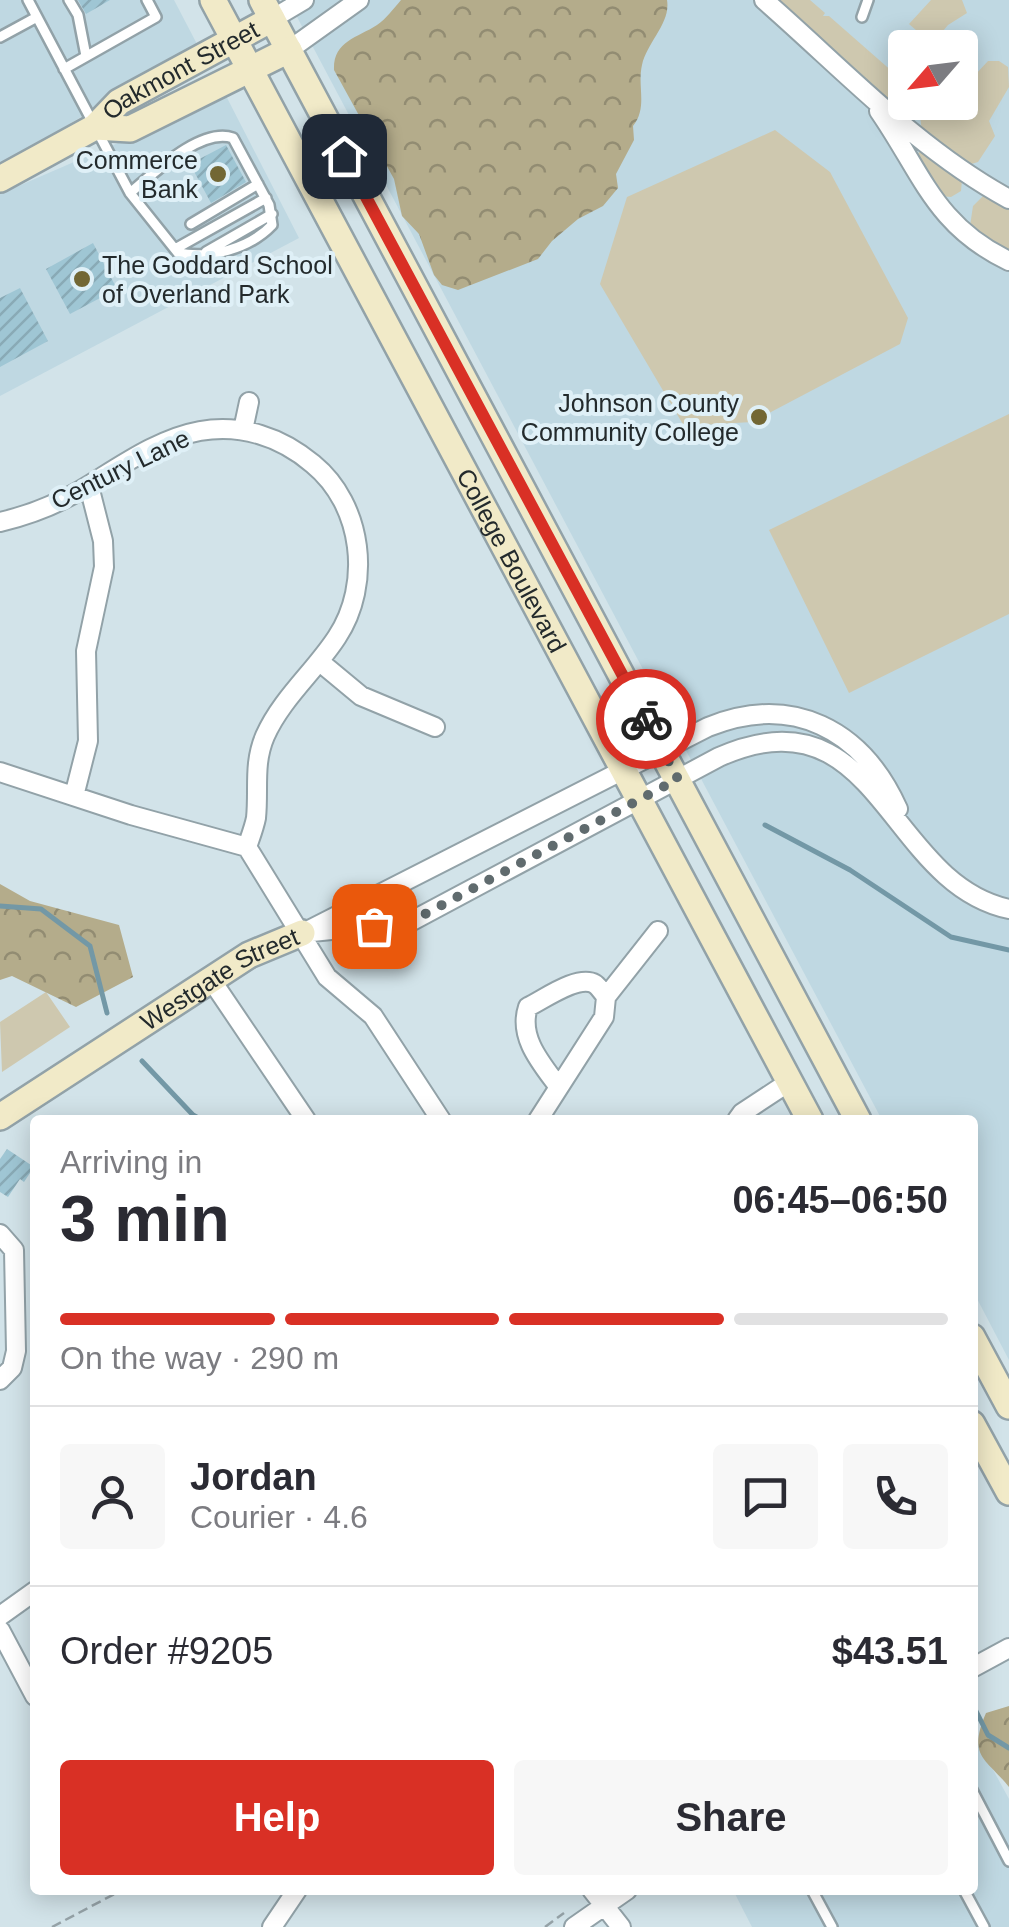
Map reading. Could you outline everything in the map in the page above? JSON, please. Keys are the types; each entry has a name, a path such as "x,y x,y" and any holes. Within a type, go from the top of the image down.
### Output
{"main road":[{"name":"College Boulevard","path":"212,0 807,1115"},
{"name":"College Boulevard","path":"267,10 855,1115"},
{"name":"Oakmont Street","path":"0,178 95,127 119,102 234,39 267,10"},
{"name":"Oakmont Street","path":"95,127 130,129 288,50"},
{"name":"Westgate Street","path":"1,1115 249,956 302,934"},
{"path":"978,1348 1009,1406"},
{"path":"978,1435 1009,1492"}],"street":[{"path":"267,10 304,0"},
{"path":"288,50 359,0"},
{"path":"764,0 967,175 1009,199"},
{"path":"862,86 942,213 974,241 1009,260"},
{"path":"243,430 249,402"},
{"name":"Century Lane","path":"0,522 24,516 89,486 183,435 222,428 276,440 310,461 334,486 351,520 358,560 355,596 340,634 286,702 265,737 257,764 256,818 248,848"},
{"path":"74,796 88,741 86,651 104,568 104,540 89,486"},
{"path":"320,662 362,696 435,728"},
{"name":"Westgate Street","path":"302,934 662,750 718,723 750,714 774,714 818,724 840,734 866,757 887,786 908,830"},
{"path":"302,934 410,922 738,748 776,742 823,750 852,768 944,877 989,905 1009,909"},
{"path":"0,772 248,848 327,977 373,1016 438,1115"},
{"path":"541,1115 604,1017 606,997 658,932"},
{"path":"212,980 303,1115"},
{"path":"558,1086 524,1030 528,1008 584,981 596,984 606,997"},
{"path":"743,1115 789,1082"},
{"path":"0,1234 14,1250 16,1351 12,1368 0,1380"},
{"path":"0,1616 30,1595"},
{"path":"0,1630 30,1687"},
{"path":"978,1665 1009,1648"},
{"path":"272,1927 294,1895"},
{"path":"596,1895 621,1927"},
{"path":"574,1927 621,1895"}],"lane":[{"path":"28,0 130,193 178,254 232,250 272,225 266,198 233,138 228,136 214,137 169,158 130,193"},
{"path":"70,0 78,16 86,56"},
{"path":"64,69 156,18 147,0"},
{"path":"862,17 868,0"},
{"path":"1,34 36,17"},
{"path":"191,224 258,184"},
{"path":"175,249 266,198"},
{"path":"978,1802 1009,1861"},
{"path":"815,1895 832,1927"},
{"path":"967,1895 984,1927"}],"path":[{"path":"52,1927 113,1895"}],"shaded area":[{"path":"0,0 174,0 198,46 0,166"},
{"name":"Johnson County Community College","path":"288,0 1009,0 1009,1360 978,1301 978,1115 879,1115"},
{"path":"774,0 810,0 825,13 823,16 829,16 888,68 888,100"},
{"path":"931,0 962,0 967,13 944,30 916,30 909,24"},
{"path":"988,61 999,61 1008,67 1009,87 989,121 995,136 978,162 968,165 922,131 921,120 978,120 978,72"},
{"path":"223,90 299,238 0,396 0,194 134,136"},
{"path":"775,130 830,172 908,318 900,344 752,422 684,426 600,284 627,197"},
{"path":"920,151 962,180 961,191 951,197 941,196 916,156"},
{"path":"983,196 1009,208 1009,255 970,226 973,206"},
{"path":"1009,414 1009,614 849,693 769,530"},
{"path":"46,992 70,1027 2,1072 0,1022"},
{"path":"978,1742 1009,1799 1009,1927 752,1927 736,1895 978,1895"}],"green space":[{"path":"401,0 667,0 662,25 642,65 640,112 633,126 634,140 616,174 618,188 603,206 578,219 552,241 538,259 458,290 442,285 434,275 419,234 402,216 394,179 334,70 342,46 380,23"},
{"path":"0,884 30,901 119,925 133,977 76,1007 12,976 0,980"},
{"path":"1009,1706 1009,1787 982,1756 978,1739 986,1713"}],"building":[{"path":"78,0 110,0 86,14"},
{"name":"Commerce Bank","path":"226,145 246,182 211,203 190,164"},
{"name":"The Goddard School of Overland Park","path":"93,243 117,289 70,314 46,269"},
{"path":"20,288 48,341 0,367 0,298"},
{"path":"7,1149 30,1164 24,1182 20,1179 8,1197 0,1192 0,1159"}],"waterway":[{"path":"765,825 850,870 951,937 1009,950"},
{"path":"0,906 41,909 90,946 107,1013"},
{"path":"142,1061 193,1115"},
{"path":"978,1715 988,1735 1009,1748"}],"way so far":[{"path":"374,926 410,922 678,779 646,719"}],"place":[{"name":"Commerce Bank","path":"218,174"},
{"name":"The Goddard School of Overland Park","path":"82,279"},
{"name":"Johnson County Community College","path":"759,417"}],"route":[{"path":"344,156 646,719"}]}
